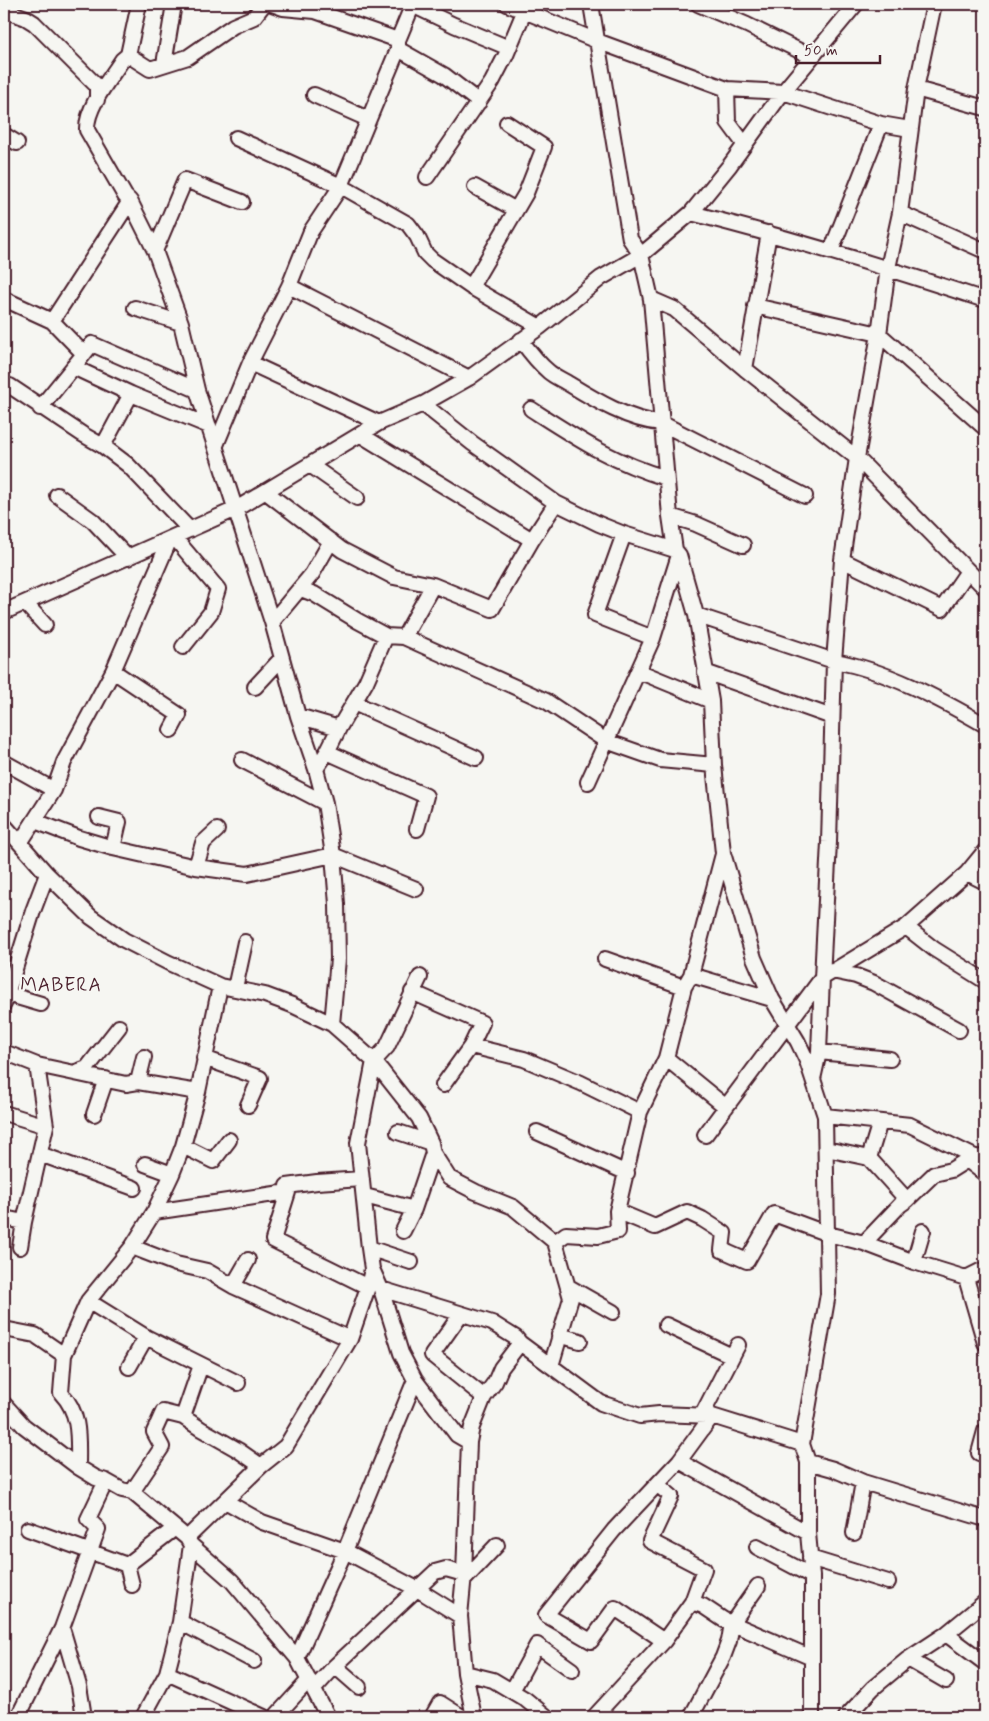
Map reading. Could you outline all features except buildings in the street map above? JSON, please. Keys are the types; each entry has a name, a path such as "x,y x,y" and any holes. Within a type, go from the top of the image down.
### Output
{"street":[{"path":"139,4 128,56 122,60 97,100 87,122 87,130 125,196 130,201 155,251 181,323 197,390 272,622 298,716 316,769 325,803 333,855 337,904 338,959 332,1024"},
{"path":"164,64 174,4"},
{"path":"128,56 150,69 188,57 233,26 254,17 264,4"},
{"path":"272,4 284,8 315,11 398,45 444,75 479,102"},
{"path":"216,445 250,363 288,286 311,231 341,186 398,45 411,4 454,25 509,48"},
{"path":"507,4 727,89 783,92 881,124 910,129"},
{"path":"591,4 630,239 640,254 651,299 670,516 677,552 696,615 711,700 714,764 723,853 754,958 772,999 807,1061 825,1116 828,1294 802,1444 808,1462 808,1533 812,1576 812,1717"},
{"path":"698,4 747,25 812,58"},
{"path":"6,608 25,603 236,509 379,423 423,404 469,378 540,327 601,278 640,254 691,213 745,145 783,92 856,4"},
{"path":"813,1082 819,1052 827,974 834,661 842,560 888,268 900,213 916,89 934,4"},
{"path":"4,10 26,18 44,33 97,86 97,100"},
{"path":"427,177 492,82 524,12"},
{"path":"727,89 728,122 745,145"},
{"path":"916,89 985,108"},
{"path":"314,95 368,118"},
{"path":"471,287 526,193 544,147 507,123"},
{"path":"831,251 881,124"},
{"path":"4,135 17,143"},
{"path":"236,138 341,186 408,224 417,236 425,253 432,260 471,287 540,327"},
{"path":"155,251 184,180 242,202"},
{"path":"475,187 516,210"},
{"path":"52,321 130,201"},
{"path":"691,213 831,251 985,300"},
{"path":"900,213 985,251"},
{"path":"745,369 769,233"},
{"path":"288,286 469,378"},
{"path":"4,299 52,321 84,354"},
{"path":"651,299 674,309 745,369 857,458 985,588"},
{"path":"755,306 879,334 985,428"},
{"path":"135,308 181,323"},
{"path":"521,340 530,352 557,377 624,413 648,422 661,423 805,496"},
{"path":"40,408 92,344 197,390"},
{"path":"250,363 379,423"},
{"path":"73,367 131,394 209,426"},
{"path":"10,386 40,408 103,446 128,465 190,530"},
{"path":"103,446 131,394"},
{"path":"423,404 472,443 556,503 598,524 677,552"},
{"path":"531,408 603,454 638,470 666,478"},
{"path":"361,435 532,540"},
{"path":"310,465 357,498"},
{"path":"266,492 342,550 394,577 433,585 492,609 556,503"},
{"path":"57,495 93,521 128,558"},
{"path":"670,516 696,524 743,545"},
{"path":"624,534 595,615 653,638"},
{"path":"172,538 218,589 210,612 183,647"},
{"path":"20,843 54,790 64,762 114,671 172,538"},
{"path":"272,622 312,574 331,541"},
{"path":"588,782 653,638 677,552"},
{"path":"842,560 942,609 968,571"},
{"path":"404,637 433,585"},
{"path":"301,589 314,594 386,636 404,637 546,701 606,741 660,760 714,764"},
{"path":"25,603 45,625"},
{"path":"696,615 834,661 852,664 900,682 962,711 985,725"},
{"path":"316,769 366,682 386,636"},
{"path":"255,688 282,658"},
{"path":"114,671 179,715 170,730"},
{"path":"638,671 711,700"},
{"path":"705,672 832,717"},
{"path":"354,703 476,758"},
{"path":"298,716 339,728"},
{"path":"327,752 426,796 417,829"},
{"path":"242,760 325,803"},
{"path":"4,762 54,790"},
{"path":"99,817 120,822 114,848"},
{"path":"35,821 79,838 114,848 196,868 247,874 333,855 416,889"},
{"path":"4,825 47,874 91,917 124,940 168,963 220,986 265,995 292,1005 332,1024 374,1061 419,1118 432,1148 449,1178 476,1192 513,1207 555,1242 571,1298 551,1366"},
{"path":"196,868 203,843 217,830"},
{"path":"705,1135 787,1023 827,974 906,927 967,873 985,851"},
{"path":"555,1242 566,1234 598,1236 618,1231 617,1211 640,1112 666,1058 723,853"},
{"path":"967,873 985,882"},
{"path":"41,1004 6,999 33,911 47,874"},
{"path":"906,927 934,949 985,981"},
{"path":"235,988 245,942"},
{"path":"605,959 688,981 772,999"},
{"path":"827,974 856,976 874,983 959,1030"},
{"path":"420,977 386,1047 374,1061 358,1143 369,1248 374,1288 401,1353 415,1380 457,1435 469,1442"},
{"path":"78,1467 78,1426 66,1398 61,1393 64,1355 88,1301 132,1247 154,1212 172,1174 183,1146 198,1092 220,986"},
{"path":"412,992 482,1023 471,1046 443,1085"},
{"path":"76,1072 87,1068 119,1027"},
{"path":"471,1046 524,1059 581,1083 640,1112"},
{"path":"4,1052 37,1065 126,1084 138,1082 198,1092"},
{"path":"819,1052 890,1059"},
{"path":"138,1082 144,1057"},
{"path":"204,1058 260,1078 248,1105"},
{"path":"666,1058 726,1107"},
{"path":"20,1247 46,1126 37,1065"},
{"path":"94,1114 106,1079"},
{"path":"4,1113 46,1126"},
{"path":"825,1116 910,1125 977,1158 985,1174"},
{"path":"869,1158 880,1122"},
{"path":"398,1132 432,1148"},
{"path":"537,1132 626,1173"},
{"path":"183,1146 213,1161 229,1140"},
{"path":"403,1231 414,1208 432,1148"},
{"path":"826,1149 869,1158 907,1200"},
{"path":"40,1154 134,1188"},
{"path":"864,1243 900,1205 934,1174 952,1170 977,1158"},
{"path":"145,1164 172,1174"},
{"path":"362,1179 287,1186 288,1192 273,1240 374,1288 492,1323 516,1338 520,1343 602,1403 640,1416 659,1414 707,1416 802,1444"},
{"path":"154,1212 288,1192"},
{"path":"364,1196 414,1208"},
{"path":"617,1211 655,1227 687,1212 724,1232 722,1250 747,1260 774,1214 828,1234 864,1243 914,1262 966,1278 985,1270"},
{"path":"4,1220 24,1222"},
{"path":"914,1262 923,1231"},
{"path":"132,1247 176,1264 207,1271 233,1286 350,1340"},
{"path":"369,1248 411,1262"},
{"path":"233,1286 248,1260"},
{"path":"966,1278 985,1343"},
{"path":"144,1717 167,1673 180,1622 189,1541 224,1501 261,1466 286,1446 350,1340 374,1288"},
{"path":"569,1288 613,1312"},
{"path":"88,1301 146,1336 238,1383"},
{"path":"461,1314 432,1355 484,1397"},
{"path":"664,1641 615,1608 591,1641 546,1615 614,1530 679,1461 707,1416 735,1350 666,1325"},
{"path":"4,1329 35,1335 64,1355"},
{"path":"559,1335 580,1341"},
{"path":"129,1367 146,1336"},
{"path":"474,1717 465,1673 460,1616 464,1578 469,1442 472,1427 484,1397 496,1382 501,1368 520,1343"},
{"path":"182,1416 201,1365"},
{"path":"297,1658 345,1551 415,1380"},
{"path":"4,1404 24,1426 78,1467 96,1478 122,1490 132,1492 232,1580 297,1658 328,1717"},
{"path":"132,1492 162,1447 154,1432 163,1412 182,1416 201,1430 238,1450 261,1466"},
{"path":"985,1431 979,1453 985,1455"},
{"path":"679,1461 808,1533"},
{"path":"808,1462 834,1469 863,1482 985,1519"},
{"path":"18,1717 62,1628 98,1529 88,1519 106,1481"},
{"path":"854,1533 863,1482"},
{"path":"595,1717 664,1641 692,1602 704,1569 650,1541 671,1496 658,1485"},
{"path":"224,1501 262,1522 345,1551 416,1589 460,1616"},
{"path":"127,1565 174,1528"},
{"path":"28,1529 127,1565"},
{"path":"464,1578 497,1545"},
{"path":"757,1547 812,1576"},
{"path":"810,1558 888,1582"},
{"path":"127,1565 132,1585"},
{"path":"275,1717 335,1666 435,1572 446,1569 464,1578"},
{"path":"691,1717 730,1641 732,1623 758,1586"},
{"path":"692,1602 732,1623 812,1658"},
{"path":"846,1717 873,1688 908,1659 946,1634 985,1602"},
{"path":"180,1622 254,1661"},
{"path":"62,1628 79,1686 84,1717"},
{"path":"946,1634 985,1663"},
{"path":"512,1691 537,1645 572,1670"},
{"path":"908,1659 946,1681"},
{"path":"335,1666 359,1687"},
{"path":"167,1673 264,1717"},
{"path":"465,1673 493,1680 512,1691 547,1717"},
{"path":"432,1717 440,1703 462,1717"}],"district":[{"name":"MABERA","path":"61,985"}]}
